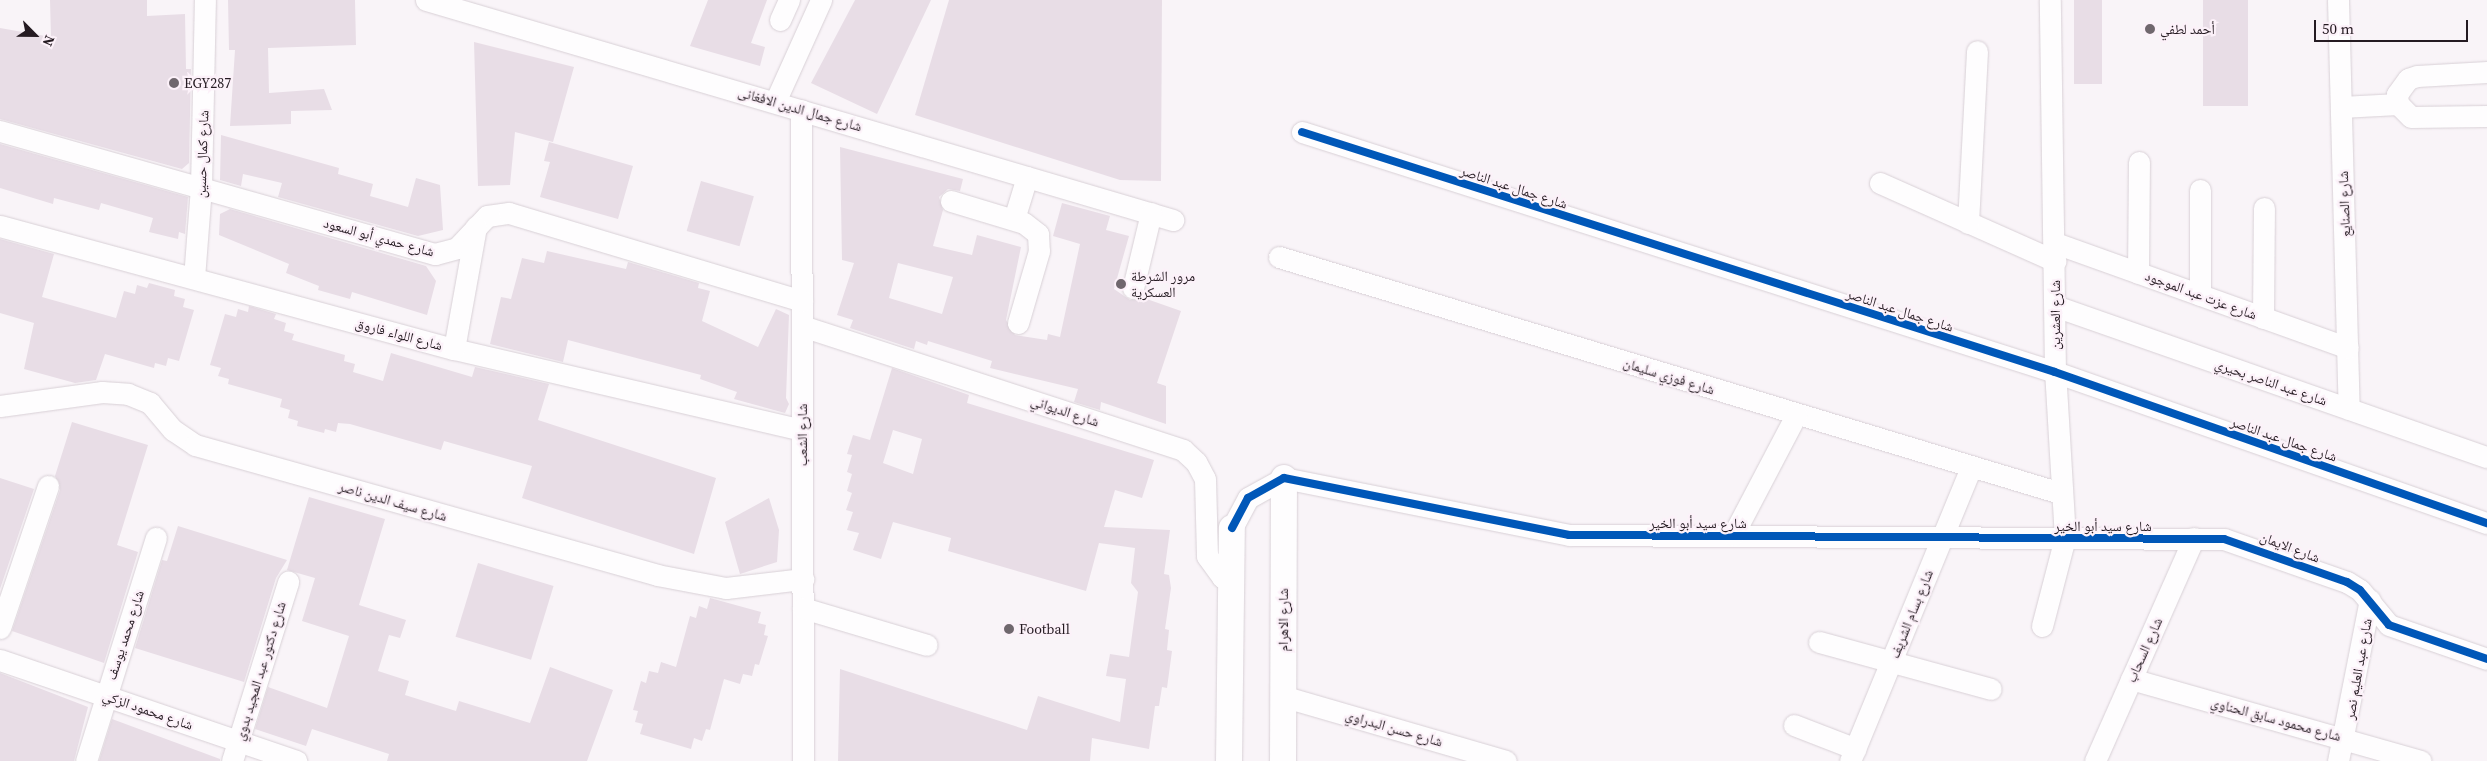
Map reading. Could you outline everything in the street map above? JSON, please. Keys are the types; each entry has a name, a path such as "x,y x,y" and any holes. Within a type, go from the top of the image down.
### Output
{"main road":[{"name":"شارع الاهرام","path":"1283,761 1284,478"},
{"path":"1229,761 1232,528"}],"street":[{"name":"شارع كمال حسين","path":"194,278 202,187 206,0"},
{"path":"780,20 789,0"},
{"path":"775,102 821,0"},
{"name":"شارع العشرين","path":"2042,626 2065,538 2060,493 2055,372 2055,252 2050,0"},
{"name":"شارع الصنايع","path":"2338,0 2349,409"},
{"name":"شارع جمال الدين الافغانى","path":"434,1 1173,220"},
{"path":"1968,222 1977,51"},
{"path":"2487,72 2408,79 2397,94 2398,104 2411,117 2487,116"},
{"path":"2341,107 2398,104"},
{"name":"شارع الشعب","path":"801,110 803,761"},
{"name":"شارع حمدي أبو السعود","path":"0,131 435,254 457,248 477,222"},
{"name":"شارع جمال عبد الناصر","path":"1302,132 2055,372 2487,523"},
{"path":"2138,273 2139,162"},
{"path":"1014,220 1027,177"},
{"name":"شارع عزت عبد الموجود","path":"1880,183 1968,222 2055,252 2138,273 2348,348"},
{"path":"2200,190 2200,295"},
{"path":"951,201 1032,226 1041,242 1018,323"},
{"path":"2263,318 2264,208"},
{"path":"454,349 477,222 509,213 802,301"},
{"path":"1133,288 1151,214"},
{"name":"شارع اللواء فاروق","path":"0,226 454,349 802,430"},
{"name":"شارع فوزي سليمان","path":"1279,257 1796,415 2060,493"},
{"name":"شارع عبد الناصر بحيري","path":"2055,306 2487,457"},
{"name":"شارع الديواني","path":"802,326 1183,450 1196,462 1205,479 1207,556 1222,576 1232,583"},
{"name":"شارع سيف الدين ناصر","path":"0,406 102,392 128,394 150,403 173,430 195,445 657,575 726,588 803,578"},
{"path":"1733,535 1796,415"},
{"name":"شارع بسام الشريف","path":"1853,755 1971,467"},
{"path":"1232,528 1248,498 1284,478"},
{"name":"شارع سيد أبو الخير","path":"1284,478 1569,535 2194,538"},
{"path":"0,628 48,486"},
{"name":"شارع محمد يوسف","path":"86,761 156,538"},
{"name":"شارع الايمان","path":"2194,538 2242,542 2347,582 2370,600 2373,611 2389,625 2487,659"},
{"name":"شارع السحاب","path":"2095,761 2194,538"},
{"name":"شارع دكتور عبد المجيد بدوي","path":"232,761 288,582"},
{"name":"شارع عبد العليم نصر","path":"2338,761 2346,738 2370,600"},
{"path":"803,608 927,645"},
{"path":"1819,642 1991,689"},
{"name":"شارع محمود الزكي","path":"0,660 296,761"},
{"name":"شارع محمود سابق الحناوي","path":"2131,680 2346,738 2421,761"},
{"name":"شارع حسن البدراوي","path":"1282,696 1506,761"},
{"path":"1794,725 1853,755"}],"building":[{"path":"50,0 147,0 147,16 185,14 186,69 191,69 189,163 182,169 0,119 0,28 51,37"},
{"path":"228,0 355,0 356,45 268,48 269,93 324,89 332,110 291,111 291,124 230,126 235,50 229,50"},
{"path":"708,0 767,0 751,43 765,47 760,66 690,46"},
{"path":"855,0 931,0 877,114 811,83"},
{"path":"949,0 1162,0 1161,181 1120,180 915,115"},
{"path":"2074,0 2102,0 2102,84 2074,84"},
{"path":"2203,0 2248,0 2248,106 2203,106"},
{"path":"474,42 574,67 553,142 515,132 510,185 478,186"},
{"path":"221,135 339,168 338,174 373,184 370,196 408,207 416,178 440,185 443,230 418,236 278,197 282,183 243,174 241,186 220,180"},
{"path":"549,142 633,166 618,219 540,197 550,162 544,161"},
{"path":"0,144 188,197 185,234 179,232 178,239 149,232 153,218 101,203 99,210 54,198 53,204 0,188"},
{"path":"840,147 963,179 960,191 948,189 939,197 943,210 933,246 972,255 977,235 1021,247 1006,320 1015,335 1047,340 1048,334 1060,337 1080,244 1053,236 1062,203 1110,216 1106,230 1129,236 1114,289 1130,300 1141,297 1181,311 1157,383 1166,386 1166,424 1101,402 1100,410 1074,402 1078,389 990,368 992,361 928,341 927,345 916,341 914,349 850,328 853,320 837,315 854,263 842,260","holes":["898,263 953,277 942,314 889,298"]},
{"path":"701,181 754,196 740,246 687,231"},
{"path":"230,209 426,266 436,281 427,315 352,292 350,299 318,290 319,286 286,273 289,264 219,235 220,214"},
{"path":"0,239 54,254 42,297 116,318 124,291 135,294 137,285 147,288 149,283 175,290 174,296 185,299 183,307 194,310 179,361 168,358 166,366 155,363 154,368 105,354 96,380 75,383 24,369 34,323 0,313"},
{"path":"547,251 626,269 628,262 699,283 698,288 710,291 702,321 758,347 776,309 789,315 786,398 789,404 785,413 734,399 737,392 700,379 701,375 568,340 563,362 490,344 501,297 511,299 522,258 544,263"},
{"path":"249,306 276,314 274,319 286,323 284,331 294,334 292,340 345,355 344,361 355,364 353,372 383,381 391,353 472,377 475,367 549,384 538,420 716,478 694,554 522,498 532,466 444,441 441,450 350,424 338,423 336,432 325,429 324,433 297,426 298,421 288,418 290,410 280,407 282,399 228,384 229,379 218,376 221,368 210,365 225,314 236,317 238,309 248,312"},
{"path":"892,368 969,395 967,403 1154,460 1142,498 1115,490 1104,527 1170,530 1164,574 1169,575 1171,588 1165,629 1169,630 1167,650 1172,651 1167,688 1162,687 1159,706 1155,706 1149,749 1092,738 1090,761 838,761 840,669 1027,730 1038,696 1120,722 1126,679 1106,676 1110,654 1129,657 1138,592 1131,583 1135,548 1099,543 1086,591 948,551 951,538 893,522 881,559 853,550 859,533 847,530 853,512 846,510 852,493 847,491 852,474 847,472 852,455 847,454 853,435 870,440","holes":["893,430 922,439 913,474 883,463"]},
{"path":"72,422 148,445 117,545 138,552 104,663 12,631 60,490 55,476"},
{"path":"0,478 34,489 0,589"},
{"path":"309,497 385,519 359,605 406,620 400,638 389,635 378,671 409,681 405,695 456,711 459,701 530,723 550,667 613,690 587,761 387,761 389,754 312,729 306,746 255,729 268,687 327,708 349,636 302,621 315,578 287,570"},
{"path":"769,498 779,530 777,562 740,574 725,522"},
{"path":"178,526 287,560 276,578 244,682 135,648 162,560 167,561"},
{"path":"478,563 554,586 531,660 455,637"},
{"path":"710,598 761,612 758,623 766,625 764,635 768,636 759,665 755,664 752,676 743,674 740,684 724,679 710,730 706,729 702,741 694,738 691,749 640,734 643,724 635,722 638,711 633,710 641,681 646,683 649,671 658,673 661,662 676,667 690,616 696,618 699,606 707,609"},
{"path":"0,673 88,707 74,761 0,761"},
{"path":"112,719 220,759 220,761 99,761"}],"cycle path":[{"path":"1302,132 2055,372 2487,523"},
{"path":"1232,528 1248,498 1284,478 1569,535 2224,539 2347,582 2360,590 2389,625 2487,659"}],"place":[{"name":"أحمد لطفي","path":"2150,29"},
{"name":"EGY287","path":"174,83"},
{"name":"مرور الشرطة العسكرية","path":"1121,284"},
{"name":"Football","path":"1009,629"}]}
